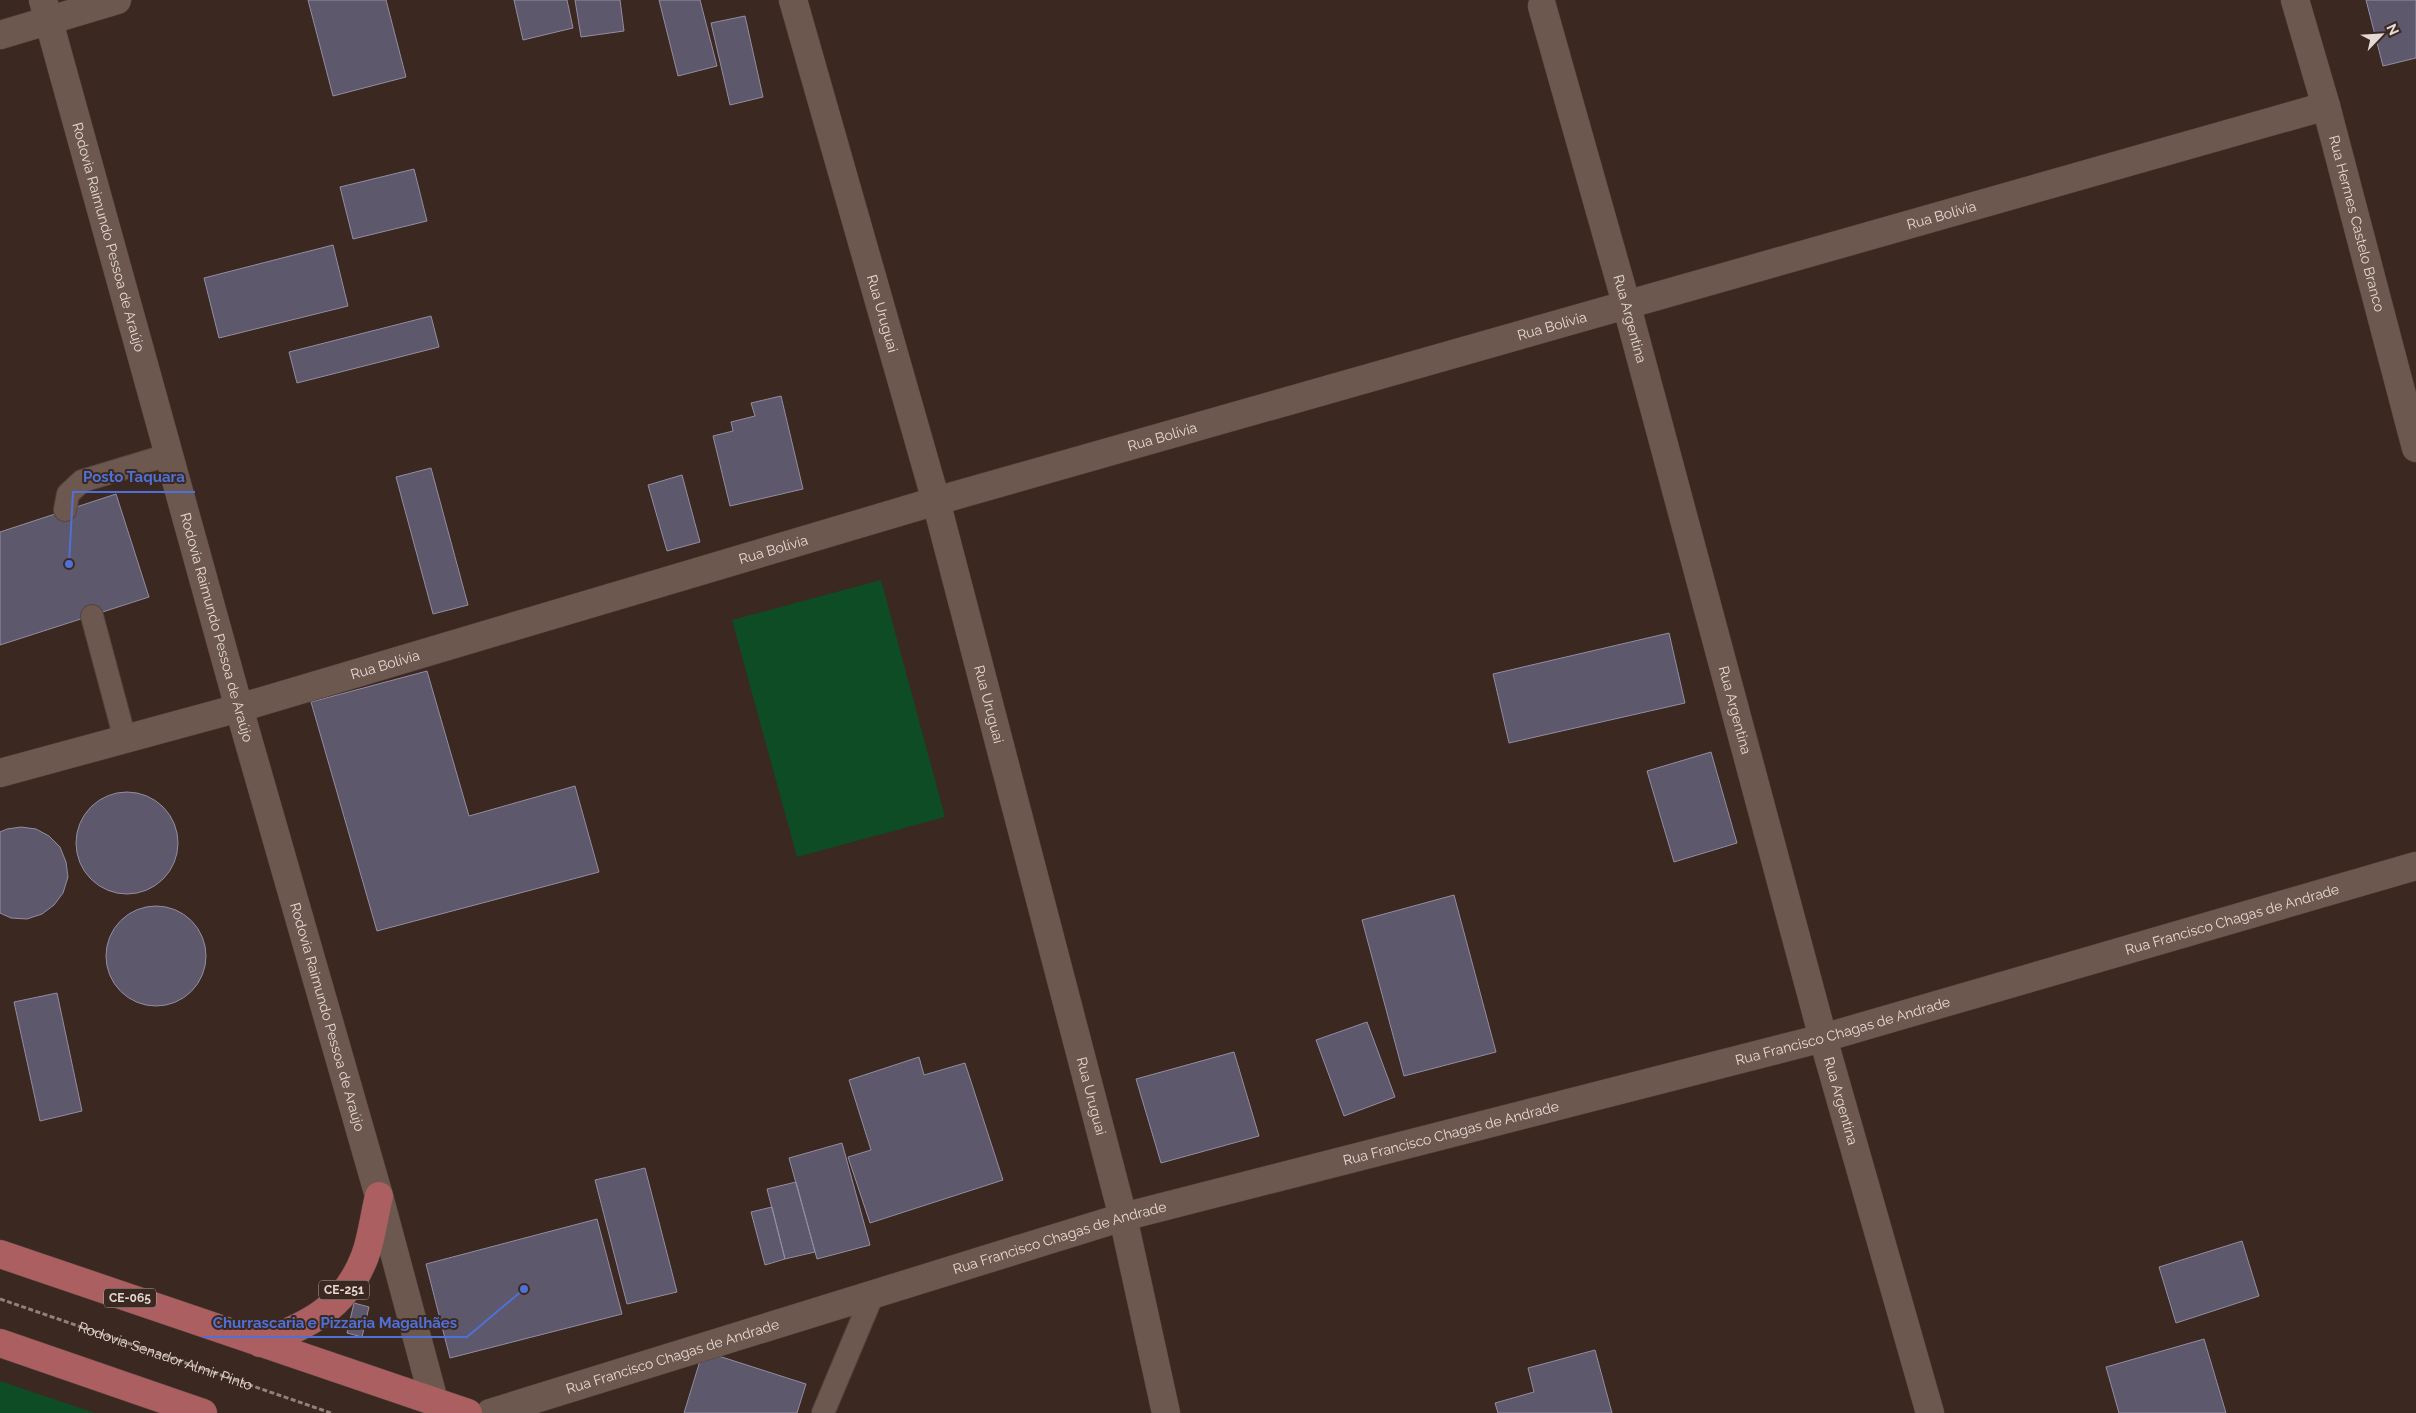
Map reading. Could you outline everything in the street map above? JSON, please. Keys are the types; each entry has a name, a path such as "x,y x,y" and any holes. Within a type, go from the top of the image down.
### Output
{"main road":[{"name":"Rodovia Raimundo Pessoa de Araújo","path":"260,1343 305,1326 322,1314 338,1298 355,1276 365,1255 379,1196"},
{"name":"CE-065","path":"0,1254 468,1413"},
{"path":"0,1343 203,1413"}],"street":[{"path":"0,35 46,10 117,0"},
{"name":"Rua Uruguai","path":"793,0 936,500 1122,1217 1166,1413"},
{"name":"Rua Hermes Castelo Branco","path":"2295,0 2326,106 2416,448"},
{"name":"Rua Argentina","path":"1542,6 1626,303 1823,1038 1930,1413"},
{"name":"Rodovia Raimundo Pessoa de Araújo","path":"46,10 239,708 379,1196 434,1401"},
{"name":"Rua Bolívia","path":"0,773 239,708 936,500 2326,106"},
{"name":"Rua Francisco Chagas de Andrade","path":"490,1413 1122,1217 1823,1038 2416,866"}],"lane":[{"path":"65,510 68,494 82,481 168,455"},
{"path":"92,616 125,739"},
{"path":"823,1413 873,1294"}],"path":[{"name":"Rodovia Senador Almir Pinto","path":"0,1299 331,1413"}],"green space":[{"path":"881,580 945,817 797,857 732,620"},
{"path":"0,1381 95,1413 0,1413"}],"building":[{"path":"308,0 386,0 406,77 333,96"},
{"path":"514,0 567,0 573,28 523,40"},
{"path":"575,0 620,0 624,31 581,37"},
{"path":"659,0 700,0 717,66 678,76"},
{"path":"2366,0 2416,0 2416,58 2383,66"},
{"path":"745,16 763,97 730,105 711,23"},
{"path":"414,169 427,221 353,239 340,187"},
{"path":"333,245 348,306 219,338 204,278"},
{"path":"431,316 439,347 297,383 289,352"},
{"path":"781,396 803,489 730,506 713,436 733,431 731,422 755,416 751,403"},
{"path":"431,468 468,605 433,614 396,477"},
{"path":"682,475 700,542 667,551 648,485"},
{"path":"116,494 149,597 0,645 0,532"},
{"path":"1669,633 1685,703 1509,743 1493,674"},
{"path":"427,671 469,816 575,786 599,872 377,931 311,702"},
{"path":"1711,752 1737,843 1674,862 1647,771"},
{"path":"127,792 147,796 163,807 174,823 178,843 174,863 163,879 147,890 127,894 107,890 91,879 80,863 76,843 80,823 91,807 107,796"},
{"path":"21,827 36,829 49,836 60,847 66,862 68,877 63,893 54,905 42,914 27,919 11,918 0,913 0,832"},
{"path":"1454,895 1496,1052 1404,1076 1362,920"},
{"path":"156,906 175,909 192,920 203,937 206,956 203,975 192,992 175,1003 156,1006 137,1003 120,992 109,975 106,956 109,937 120,920 137,909"},
{"path":"57,993 82,1111 40,1121 14,1002"},
{"path":"1367,1022 1395,1097 1344,1116 1316,1040"},
{"path":"1234,1052 1259,1136 1161,1163 1136,1079"},
{"path":"919,1057 924,1075 965,1063 1003,1180 870,1223 848,1157 871,1150 849,1080"},
{"path":"842,1143 870,1245 817,1259 789,1158"},
{"path":"645,1168 677,1292 627,1304 595,1180"},
{"path":"796,1182 815,1252 785,1259 767,1189"},
{"path":"772,1207 785,1259 765,1265 751,1212"},
{"path":"597,1219 622,1314 450,1358 426,1264"},
{"path":"2242,1241 2259,1296 2176,1323 2159,1267"},
{"path":"354,1303 369,1307 362,1337 347,1333"},
{"path":"2204,1339 2226,1413 2119,1413 2106,1367"},
{"path":"1595,1350 1612,1413 1498,1413 1495,1403 1534,1392 1528,1368"},
{"path":"703,1351 806,1384 797,1413 684,1413"}],"place":[{"name":"Posto Taquara","path":"69,564"},
{"name":"Churrascaria e Pizzaria Magalhães","path":"524,1289"}]}
